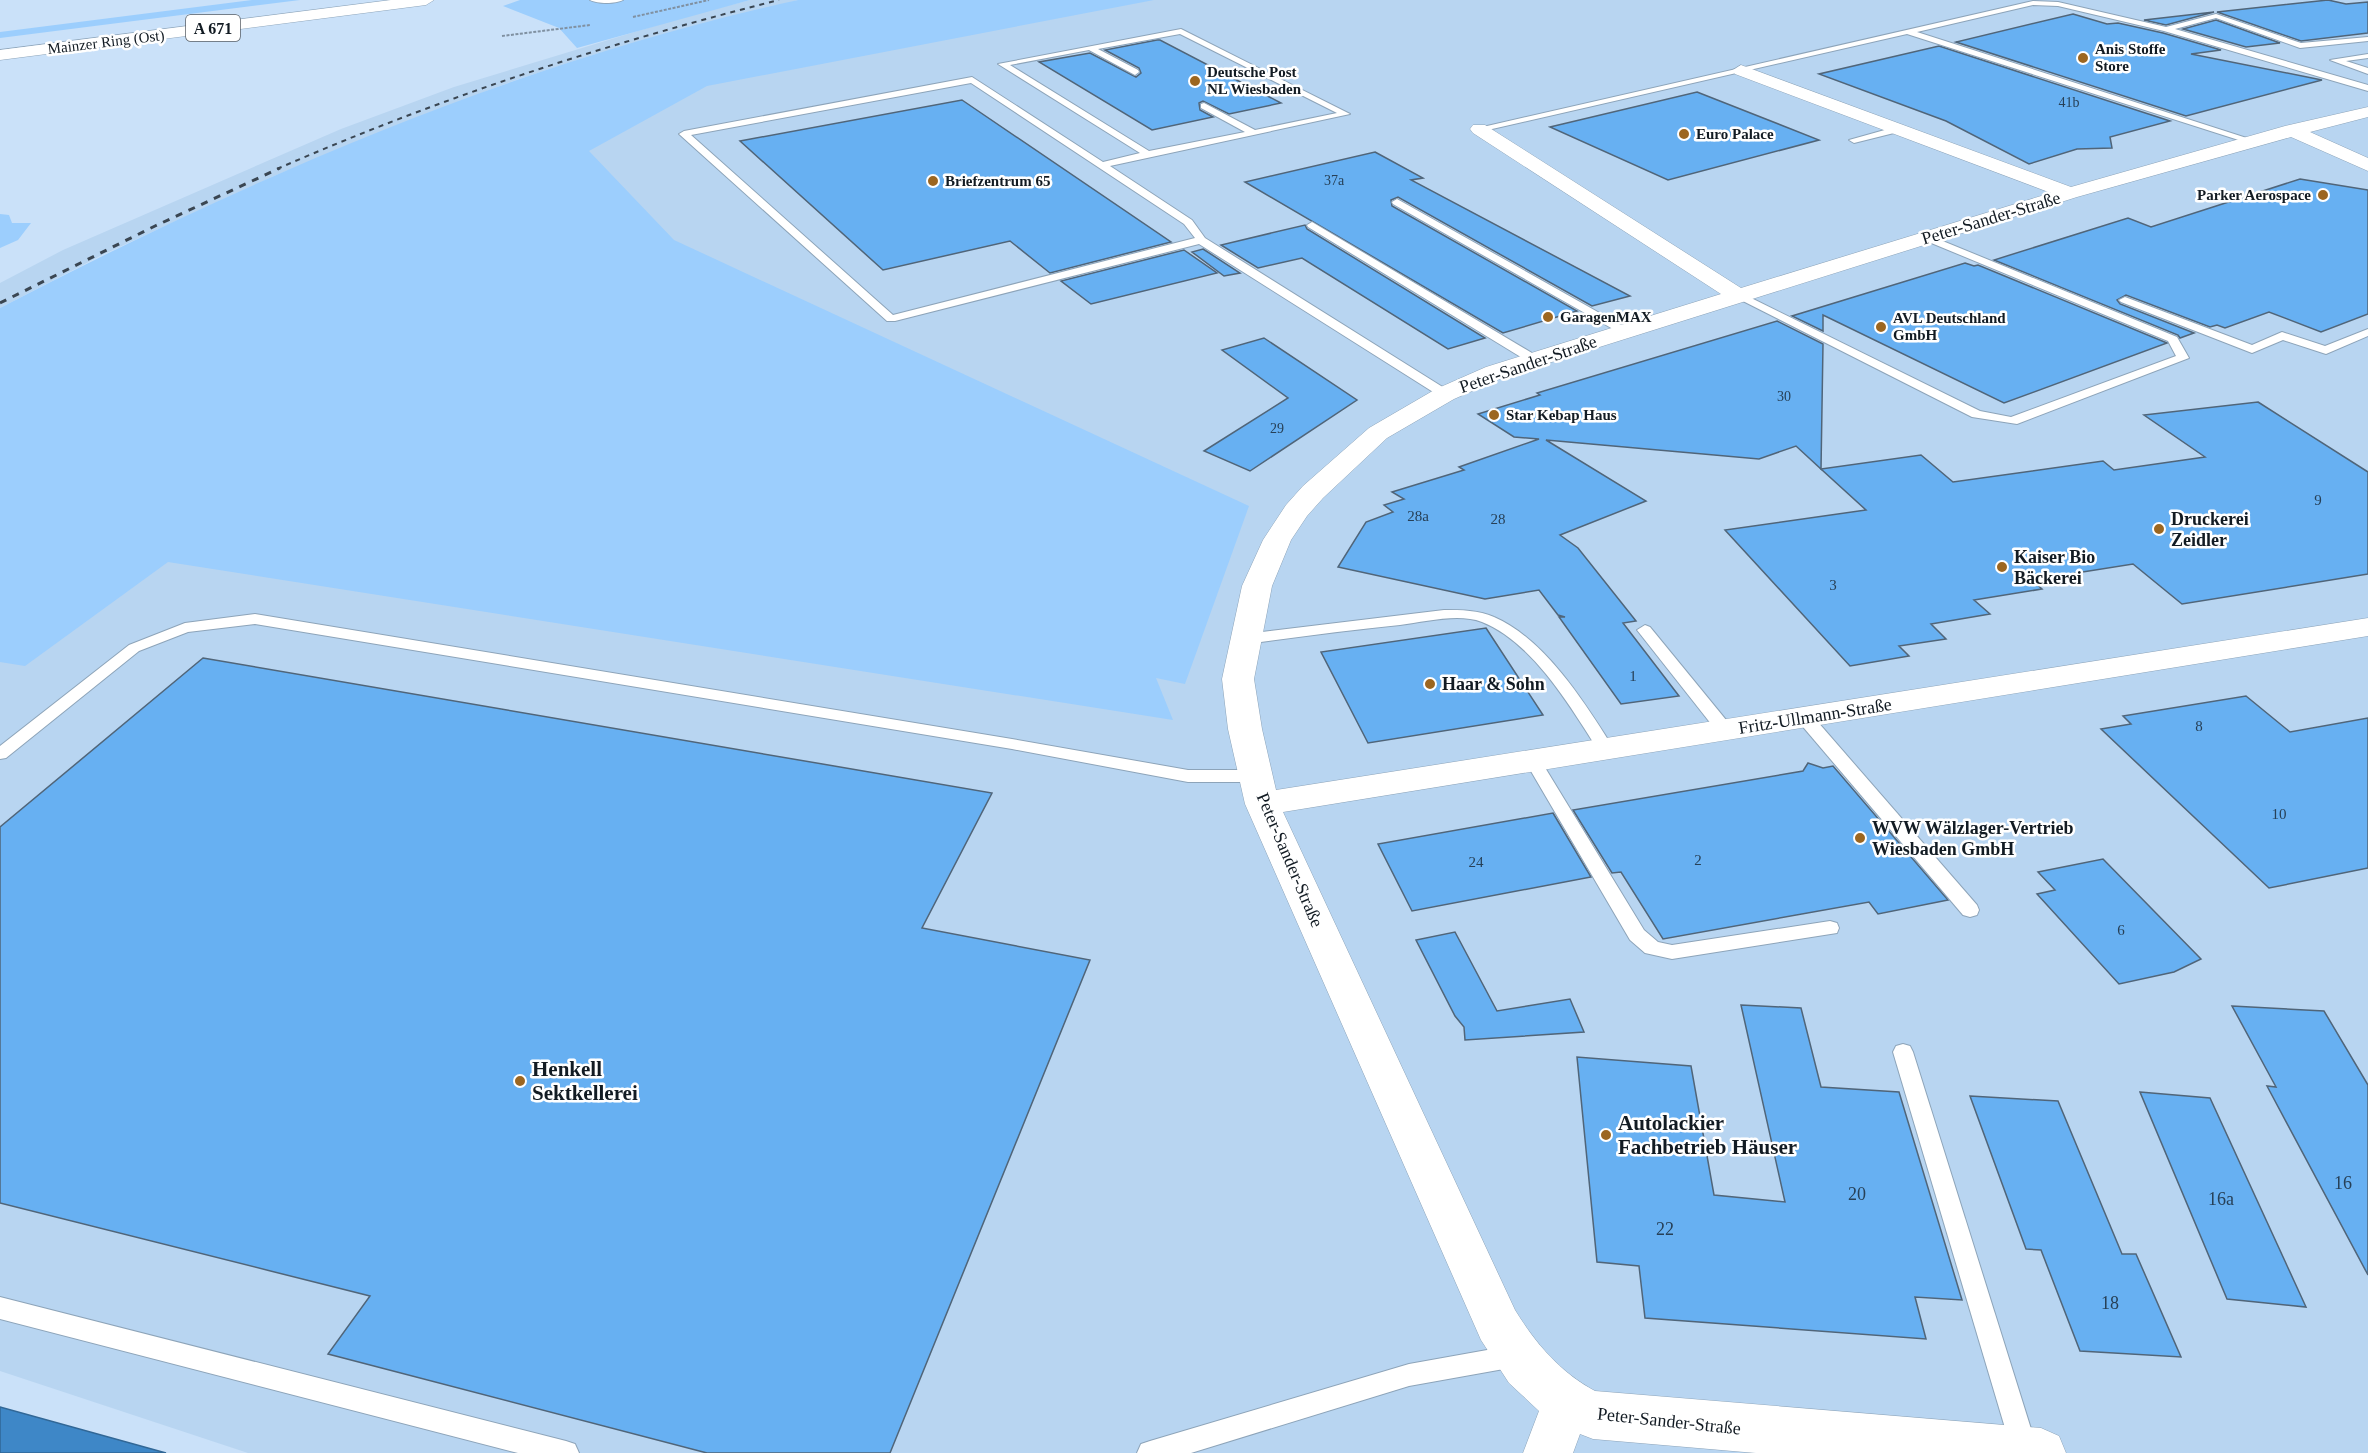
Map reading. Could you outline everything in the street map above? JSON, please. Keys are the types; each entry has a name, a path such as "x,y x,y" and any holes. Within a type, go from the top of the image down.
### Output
{"main road":[{"name":"Mainzer Ring (Ost)","path":"0,46 355,0"},
{"name":"Mainzer Ring (Ost)","path":"0,55 426,0"},
{"path":"1741,70 2070,193"},
{"name":"Peter-Sander-Straße","path":"2033,1452 1593,1415 1568,1406 1516,1356 1498,1325 1259,790 1245,729 1238,679 1257,586 1277,540 1296,511 1342,464 1378,433 1445,394 1533,359 2070,193 2291,130 2368,112"},
{"path":"1479,129 1737,295"},
{"path":"2291,130 2368,165"},
{"name":"Fritz-Ullmann-Straße","path":"1259,790 1533,761 2368,627"},
{"path":"1548,1453 1568,1406"}],"lane":[{"path":"594,0 619,0"},
{"path":"1479,129 2033,3 2058,4 2166,29 2368,88"},
{"path":"2166,29 2216,16 2300,46 2368,39"},
{"path":"1102,165 1346,114 1181,32 1002,64 1148,154"},
{"path":"1908,32 2252,141"},
{"path":"1091,48 1135,72"},
{"path":"2368,56 2334,60 2368,71"},
{"path":"1200,240 891,318 684,134 972,80 1188,222 1200,240 1445,394"},
{"path":"1204,106 1254,133"},
{"path":"1854,140 1899,129"},
{"path":"1397,202 1624,331"},
{"path":"1312,225 1533,359"},
{"path":"1737,295 1977,414 2012,421 2183,358 2173,339 1928,238"},
{"path":"2125,300 2252,350 2282,336 2325,350 2368,332"},
{"path":"1246,639 1450,614 1486,619 1513,634 1539,659 1588,719 1606,749"},
{"path":"0,754 134,648 185,628 255,619 1012,744 1259,790"},
{"path":"1645,630 1725,730"},
{"path":"1804,717 1970,910"},
{"path":"1533,761 1637,935 1652,948 1672,952 1830,928"},
{"path":"1903,1052 2033,1452"},
{"path":"0,1308 566,1453"},
{"path":"1150,1453 1409,1375 1516,1356"}],"shaded area":[{"path":"252,0 300,0 0,38 0,32"},
{"path":"520,0 750,0 577,48 559,28 503,6"},
{"path":"750,0 798,0 593,55 513,81 415,118 274,176 102,255 0,308 0,283 63,250 341,129 454,87 684,17"},
{"path":"798,0 1154,0 707,86 589,151 674,240 1249,506 1185,684 1156,678 1173,720 168,562 25,666 0,662 0,308 192,213 389,128 591,55 694,25"},
{"path":"934,0 2368,0 2368,1453 248,1453 0,1371 0,403 644,75"},
{"path":"0,214 9,215 12,223 31,223 18,240 0,248"},
{"path":"0,1407 166,1453 0,1453"}],"building":[{"path":"2328,0 2346,4 2368,2 2368,33 2301,41 2217,12"},
{"path":"2214,12 2166,25 2144,20"},
{"path":"2073,14 2107,24 2118,23 2163,33 2221,50 2191,54 2322,80 2186,116 1956,42"},
{"path":"2216,20 2280,43 2246,47 2183,29"},
{"name":"Deutsche Post NL Wiesbaden","path":"1157,40 1281,103 1229,114 1203,101 1199,103 1200,110 1213,117 1152,130 1039,62 1090,53 1136,77 1141,73 1139,68 1105,50"},
{"path":"1939,46 2170,121 2110,137 2112,148 2077,149 2029,164 1946,121 1819,74"},
{"name":"Euro Palace","path":"1697,92 1819,140 1668,180 1550,127"},
{"name":"Briefzentrum 65","path":"962,100 1171,242 1050,273 1010,241 883,270 740,141"},
{"path":"1375,152 1423,178 1411,180 1630,296 1592,306 1398,197 1391,200 1392,206 1577,311 1503,333 1245,182"},
{"path":"2300,179 2368,190 2368,314 2321,332 2269,312 2225,328 2217,325 2210,327 2126,295 2117,300 2120,304 2194,333 2180,338 2178,335 1994,260 2128,218 2151,227"},
{"path":"1305,225 1307,229 1485,338 1448,349 1302,258 1258,268 1221,245"},
{"path":"1203,249 1240,273 1224,276 1192,252"},
{"path":"1184,250 1217,273 1091,304 1061,281"},
{"name":"AVL Deutschland GmbH","path":"1965,263 1978,265 2167,343 2004,403 1823,315 1823,331 1792,316"},
{"path":"1777,321 1823,344 1821,469 1796,446 1759,459 1546,440 1646,501 1560,535 1578,548 1636,621 1623,623 1679,696 1621,704 1559,617 1565,617 1558,615 1539,590 1485,599 1338,567 1366,522 1393,512 1384,505 1404,499 1392,492 1464,470 1459,467 1539,439 1514,437 1478,414 1540,395 1537,393"},
{"path":"1264,338 1357,400 1250,471 1204,451 1288,398 1222,350"},
{"path":"2258,402 2368,472 2368,574 2182,604 2133,564 2032,580 2042,589 1974,600 1990,614 1931,624 1946,639 1899,646 1909,656 1850,666 1725,530 1866,510 1821,469 1921,455 1953,482 2103,461 2114,470 2205,457 2144,415"},
{"name":"Haar & Sohn","path":"1486,628 1543,715 1368,743 1321,652"},
{"name":"Henkell Sektkellerei","path":"203,658 992,793 922,928 1090,960 890,1453 707,1453 328,1354 370,1296 0,1203 0,827"},
{"path":"2246,696 2290,732 2368,718 2368,868 2269,888 2101,729 2131,724 2123,716"},
{"path":"1808,763 1823,768 1833,766 1948,900 1878,914 1869,902 1663,939 1621,872 1612,873 1573,810 1803,771"},
{"path":"1553,813 1591,877 1412,911 1378,844"},
{"path":"2103,859 2201,959 2174,972 2119,984 2037,894 2055,890 2038,872"},
{"path":"1455,932 1497,1011 1570,999 1584,1032 1465,1040 1464,1027 1455,1016 1416,940"},
{"path":"1741,1005 1801,1008 1821,1087 1899,1092 1962,1300 1915,1297 1926,1339 1645,1318 1639,1266 1597,1262 1577,1057 1691,1066 1714,1195 1785,1202"},
{"path":"2232,1006 2324,1011 2368,1085 2368,1275 2267,1086 2276,1087"},
{"path":"2140,1092 2210,1098 2306,1307 2227,1299"},
{"path":"1970,1096 2058,1101 2122,1254 2136,1254 2181,1357 2080,1351 2041,1250 2026,1249"}],"railway":[{"path":"277,169 400,119 524,74 651,35 779,0"},
{"path":"0,303 155,226 280,168"}],"place":[{"name":"Anis Stoffe Store","path":"2083,58"},
{"name":"Deutsche Post NL Wiesbaden","path":"1195,81"},
{"name":"Euro Palace","path":"1684,134"},
{"name":"Briefzentrum 65","path":"933,181"},
{"name":"Parker Aerospace","path":"2323,195"},
{"name":"GaragenMAX","path":"1548,317"},
{"name":"AVL Deutschland GmbH","path":"1881,327"},
{"name":"Star Kebap Haus","path":"1494,415"},
{"name":"Druckerei Zeidler","path":"2159,529"},
{"name":"Kaiser Bio Bäckerei","path":"2002,567"},
{"name":"Haar & Sohn","path":"1430,684"},
{"name":"WVW Wälzlager-Vertrieb Wiesbaden GmbH","path":"1860,838"},
{"name":"Henkell Sektkellerei","path":"520,1081"},
{"name":"Autolackier Fachbetrieb Häuser","path":"1606,1135"}]}
